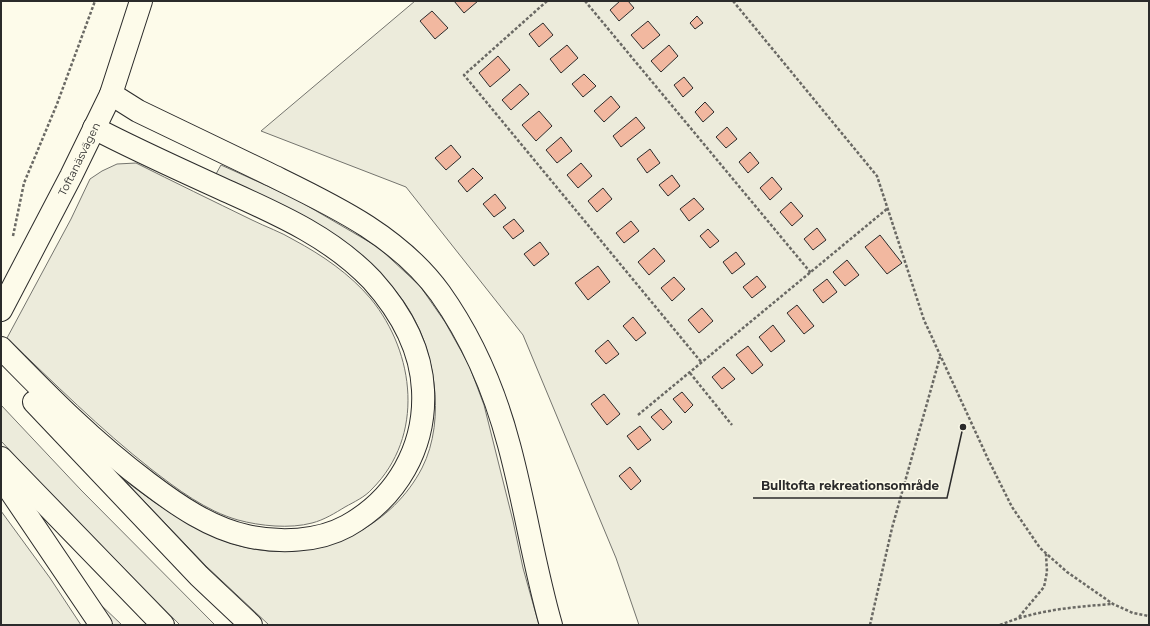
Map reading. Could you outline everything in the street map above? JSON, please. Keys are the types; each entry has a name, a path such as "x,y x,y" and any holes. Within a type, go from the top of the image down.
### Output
{"main road":[{"name":"Toftanäsvägen","path":"1,310 22,272 111,94 141,1"},
{"path":"111,94 138,111 345,212 376,231 401,252 440,292 473,348 496,405 509,445 533,554 551,625"},
{"path":"1,348 65,413 135,473 189,512 216,526 245,536 270,540 296,540 323,535 346,527 369,511 389,492 405,469 417,444 422,416 423,389 418,362 408,332 392,305 371,280 342,253 290,220 129,146 94,128"},
{"path":"1,366 199,576 251,625"},
{"path":"1,458 163,625"},
{"path":"1,477 101,625"}],"path":[{"path":"13,237 24,184 57,104 95,1"},
{"path":"547,1 464,75 702,363"},
{"path":"585,1 810,273"},
{"path":"733,1 877,176 924,320 1012,507 1040,548 1067,572 1113,604 1133,612 1149,616"},
{"path":"638,415 888,208"},
{"path":"870,625 892,528 940,356"},
{"path":"690,373 732,425"},
{"path":"1019,617 1044,586 1047,572 1046,554"},
{"path":"1000,625 1019,617 1046,610 1113,604"}],"shaded area":[{"path":"415,1 1149,1 1149,625 639,625 616,558 523,335 406,187 261,131"},
{"path":"136,163 252,220 284,234 315,252 354,281 371,299 386,320 397,344 405,369 408,394 407,420 400,445 389,468 372,489 363,497 321,520 303,525 275,526 256,524 226,516 203,505 182,492 132,454 7,338 71,219 90,179 117,164"},
{"path":"221,165 294,198 378,247 420,286 445,322 469,365 484,405 513,521 523,568 539,625 269,625 206,566 124,480 174,515 209,535 248,548 268,551 291,551 314,548 336,542 377,520 410,488 422,468 430,449 434,428 434,383 430,361 423,340 415,320 404,302 386,279 365,259 343,242 294,212 216,174"},
{"path":"1,405 81,490 215,625 180,625 63,507 1,441"},
{"path":"1,511 50,578 81,625 1,625"},
{"path":"101,605 122,625 113,625"}],"building":[{"path":"454,1 478,1 464,13"},
{"path":"620,1 628,1 634,8 619,21 610,10"},
{"path":"432,11 448,28 435,39 420,21"},
{"path":"697,16 703,23 695,29 690,23"},
{"path":"648,21 660,35 643,49 631,35"},
{"path":"543,23 553,35 539,47 529,34"},
{"path":"567,45 578,58 561,73 550,59"},
{"path":"669,45 678,56 661,72 651,61"},
{"path":"498,56 510,70 490,87 479,73"},
{"path":"584,74 596,86 583,97 572,84"},
{"path":"684,77 693,88 683,97 674,85"},
{"path":"520,84 529,94 511,110 502,100"},
{"path":"611,96 620,107 604,122 594,111"},
{"path":"705,102 714,112 703,122 695,112"},
{"path":"539,111 552,126 536,141 522,125"},
{"path":"636,117 645,128 621,147 613,136"},
{"path":"727,127 737,139 726,148 716,137"},
{"path":"561,137 572,151 557,163 546,150"},
{"path":"451,145 461,157 446,170 435,158"},
{"path":"650,149 660,163 647,173 637,159"},
{"path":"750,152 759,163 748,173 739,162"},
{"path":"581,163 592,176 578,188 567,175"},
{"path":"473,168 483,178 467,192 458,181"},
{"path":"672,175 680,186 668,196 659,185"},
{"path":"772,177 782,189 770,200 760,188"},
{"path":"603,188 612,199 597,212 588,201"},
{"path":"495,194 506,208 494,217 483,204"},
{"path":"694,198 704,209 689,221 680,209"},
{"path":"791,202 803,216 792,226 780,212"},
{"path":"514,219 524,231 513,239 503,227"},
{"path":"631,221 639,231 624,243 616,233"},
{"path":"817,228 826,240 813,250 804,239"},
{"path":"708,229 719,241 710,248 700,236"},
{"path":"880,235 902,263 887,274 865,247"},
{"path":"540,242 549,254 534,266 524,254"},
{"path":"654,248 665,261 649,275 638,262"},
{"path":"736,252 745,264 732,274 723,262"},
{"path":"847,260 859,275 845,286 833,272"},
{"path":"598,266 610,282 588,300 575,283"},
{"path":"757,276 766,287 752,298 743,287"},
{"path":"674,277 685,289 672,301 661,288"},
{"path":"827,279 837,292 823,303 813,290"},
{"path":"797,305 814,326 804,334 787,313"},
{"path":"702,308 713,321 699,333 688,320"},
{"path":"633,317 646,333 636,341 623,326"},
{"path":"773,325 785,341 771,352 759,337"},
{"path":"608,340 619,354 606,364 595,351"},
{"path":"748,346 763,365 752,374 736,355"},
{"path":"724,367 735,379 722,389 712,377"},
{"path":"682,392 693,405 685,413 673,399"},
{"path":"604,394 620,414 607,425 591,404"},
{"path":"661,409 672,422 663,430 651,417"},
{"path":"640,426 651,440 638,450 627,436"},
{"path":"630,467 641,481 631,490 619,476"}],"place":[{"name":"Bulltofta rekreationsområde","path":"963,427"}]}
